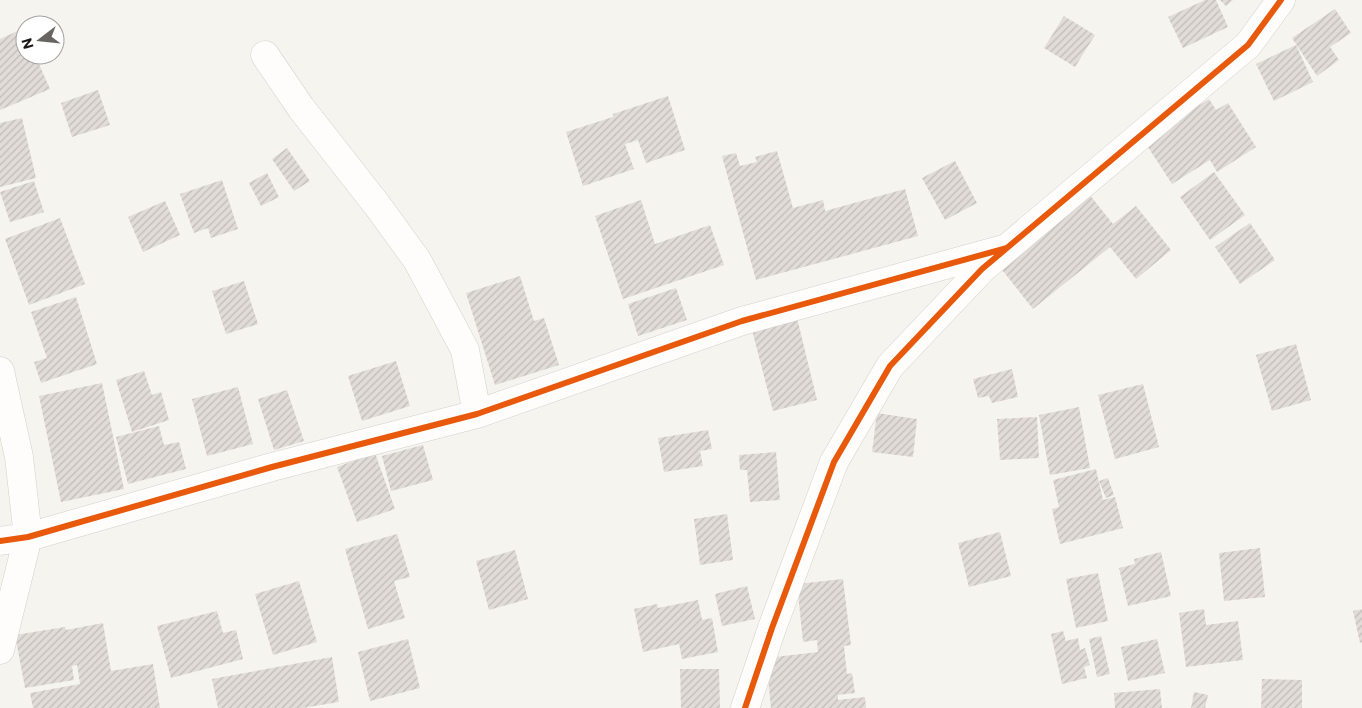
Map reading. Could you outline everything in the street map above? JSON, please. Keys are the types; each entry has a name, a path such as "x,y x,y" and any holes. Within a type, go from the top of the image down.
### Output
{"street":[{"path":"745,708 772,628 834,462 890,366 982,269 1248,45 1281,0"},
{"path":"264,55 300,108 377,205 417,260 465,350 476,414"},
{"path":"0,541 28,537 272,467 476,414 742,321 1007,248"},
{"path":"0,371 19,458 28,537 0,650"}],"building":[{"path":"1205,0 1216,0 1228,27 1183,48 1168,17"},
{"path":"1220,0 1233,0 1226,6"},
{"path":"1335,9 1351,33 1330,47 1339,60 1317,76 1292,38"},
{"path":"1064,16 1095,35 1075,67 1044,48"},
{"path":"15,32 15,65 39,65 50,89 0,110 0,39"},
{"path":"1296,45 1313,82 1274,101 1256,64"},
{"path":"98,90 110,125 72,137 61,103"},
{"path":"668,96 685,150 646,163 638,140 625,144 634,169 583,186 566,132"},
{"path":"1209,99 1216,110 1228,103 1256,147 1217,172 1210,160 1172,184 1144,141"},
{"path":"22,118 36,178 0,187 0,123"},
{"path":"287,148 310,181 294,191 272,159"},
{"path":"777,151 793,208 823,200 825,211 905,189 918,236 756,280 722,156 736,153 740,166 757,162 755,157"},
{"path":"955,161 977,203 945,220 922,178"},
{"path":"1214,172 1245,215 1210,240 1180,197"},
{"path":"267,173 279,197 261,206 249,183"},
{"path":"222,180 238,229 211,238 208,228 194,233 180,194"},
{"path":"34,181 44,212 10,222 0,192"},
{"path":"1089,194 1113,224 1136,206 1171,250 1136,279 1110,247 1033,309 999,266"},
{"path":"641,200 655,244 710,225 724,265 623,299 595,216"},
{"path":"165,201 180,235 143,252 128,217"},
{"path":"60,218 85,284 29,305 5,239"},
{"path":"1250,223 1275,260 1240,284 1215,247"},
{"path":"520,276 534,321 544,318 559,365 495,385 466,293"},
{"path":"244,281 258,324 226,334 212,291"},
{"path":"676,288 687,320 638,336 628,304"},
{"path":"76,297 97,364 41,383 34,362 47,358 31,312"},
{"path":"797,318 817,400 773,411 752,330"},
{"path":"1296,344 1311,400 1272,411 1256,355"},
{"path":"396,361 410,406 362,421 348,376"},
{"path":"1012,369 1018,397 992,403 989,396 978,398 973,379"},
{"path":"144,371 152,395 161,392 169,420 132,432 116,380"},
{"path":"102,383 124,489 61,502 39,396"},
{"path":"1143,384 1159,447 1115,459 1098,395"},
{"path":"238,387 253,444 207,456 192,399"},
{"path":"287,390 304,441 274,450 258,399"},
{"path":"1079,407 1090,468 1050,475 1039,415"},
{"path":"877,413 917,419 913,457 872,452"},
{"path":"1037,417 1039,458 1000,460 997,419"},
{"path":"159,426 164,445 179,442 186,469 128,484 116,437"},
{"path":"708,430 712,449 700,451 703,466 664,472 658,438"},
{"path":"423,445 433,480 391,491 382,456"},
{"path":"776,452 780,500 750,502 747,470 740,470 739,455"},
{"path":"375,453 395,509 357,522 337,467"},
{"path":"1096,469 1103,500 1115,497 1123,528 1060,544 1052,509 1059,507 1053,480"},
{"path":"1108,478 1114,495 1106,498 1099,481"},
{"path":"727,514 733,560 700,565 694,519"},
{"path":"1000,532 1011,576 969,587 958,543"},
{"path":"397,534 410,577 394,581 405,618 368,629 345,549"},
{"path":"1260,548 1265,597 1224,601 1219,553"},
{"path":"515,550 528,599 489,610 476,561"},
{"path":"1161,552 1171,596 1128,606 1119,568 1135,564 1134,559"},
{"path":"1098,573 1108,621 1076,628 1066,579"},
{"path":"843,579 851,645 844,646 847,674 852,673 855,693 838,695 838,700 865,697 866,708 771,708 766,658 818,652 817,640 803,642 797,584"},
{"path":"299,581 317,642 273,655 255,594"},
{"path":"747,586 755,619 722,626 715,594"},
{"path":"698,600 702,620 712,618 718,652 682,659 679,644 643,652 634,609 657,604 658,608"},
{"path":"1204,609 1206,625 1238,621 1243,660 1186,667 1179,613"},
{"path":"1362,609 1362,642 1360,643 1353,611"},
{"path":"217,611 223,633 236,630 243,659 171,678 157,626"},
{"path":"103,623 111,671 153,664 160,708 33,708 30,693 80,684 77,665 72,666 74,680 25,688 15,635 65,627 66,630"},
{"path":"1063,631 1066,641 1078,638 1080,650 1085,648 1090,665 1084,667 1087,678 1062,684 1051,634"},
{"path":"1101,636 1110,674 1097,677 1089,639"},
{"path":"408,639 420,688 370,701 358,652"},
{"path":"1157,639 1165,673 1128,681 1121,647"},
{"path":"332,657 339,702 303,708 218,708 212,679"},
{"path":"680,669 719,669 720,708 681,708"},
{"path":"1262,679 1302,680 1302,708 1261,708"},
{"path":"1160,689 1162,708 1115,708 1114,693"},
{"path":"1194,692 1208,695 1205,708 1191,708"}],"cycle path":[{"path":"745,708 772,628 834,462 890,366 982,269 1248,45 1281,0"},
{"path":"0,541 28,537 272,467 477,414 742,321 1007,248"}]}
